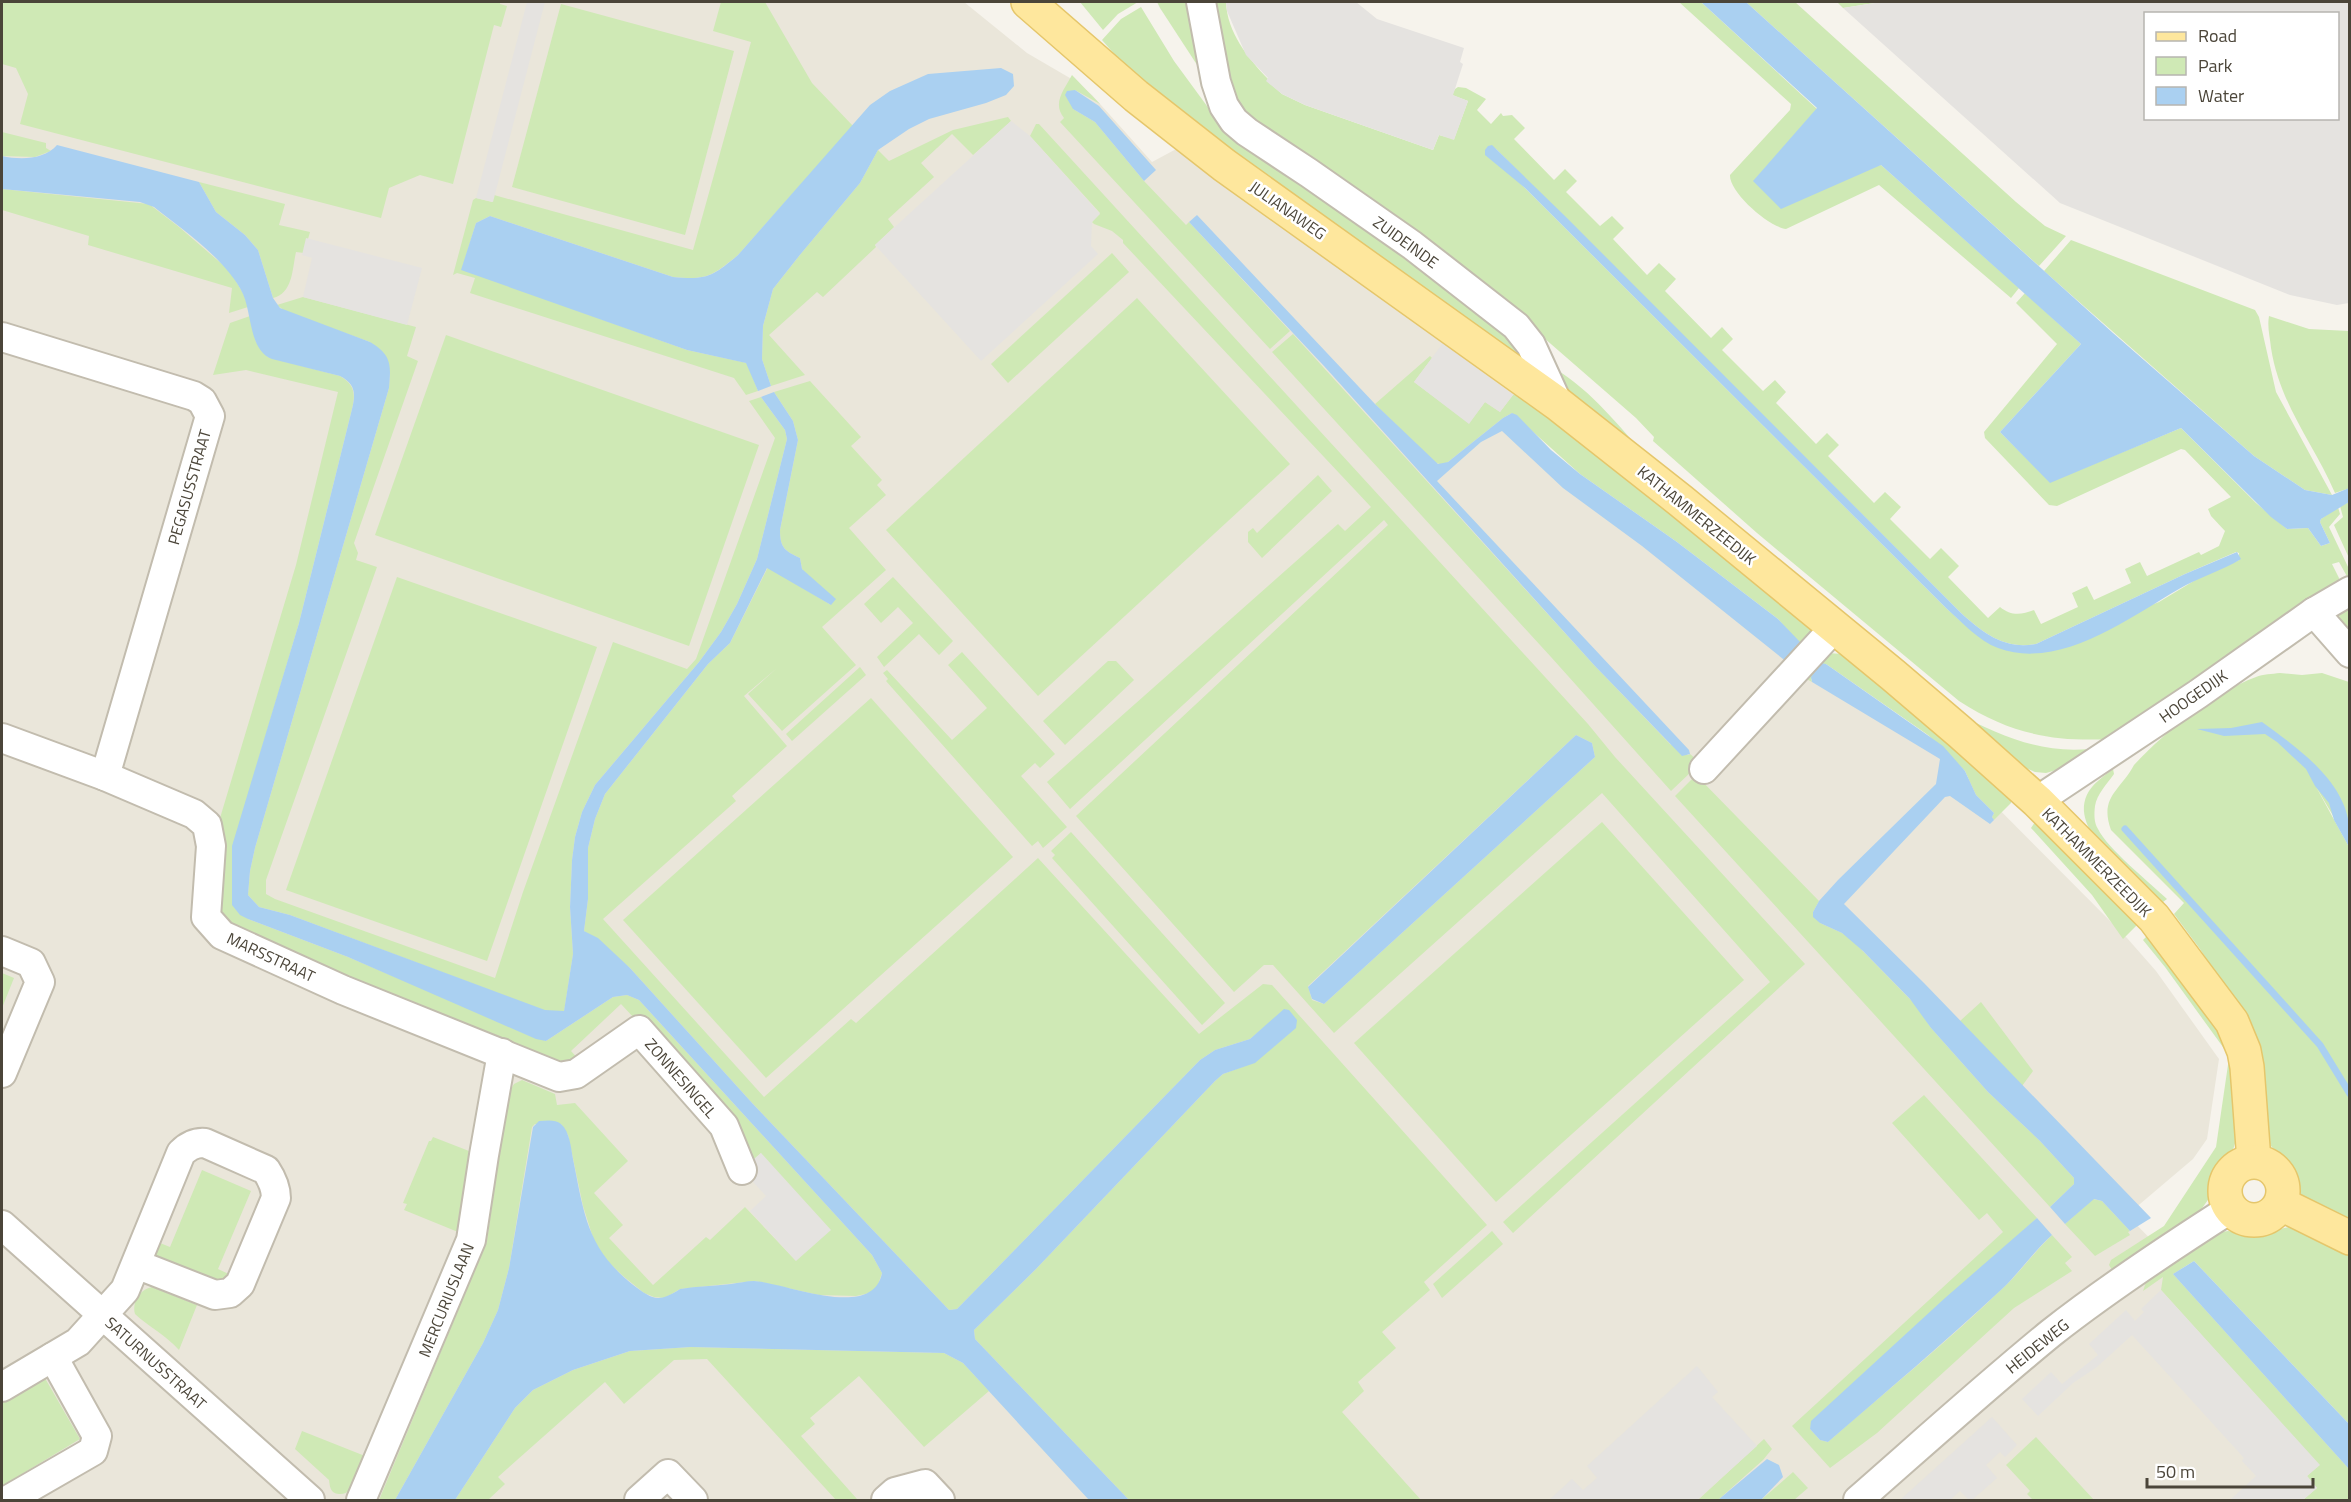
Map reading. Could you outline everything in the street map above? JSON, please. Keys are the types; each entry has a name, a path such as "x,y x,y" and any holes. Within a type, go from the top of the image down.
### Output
{"main road":[{"name":"JULIANAWEG","path":"1028,2 1136,96 1224,165 1558,404"},
{"name":"KATHAMMERZEEDIJK","path":"1558,404 1835,627 1962,733 2037,801 2154,918 2232,1022 2240,1037 2247,1066 2254,1161"},
{"path":"2254,1161 2273,1168 2282,1179 2284,1192 2281,1204 2270,1216 2253,1221 2239,1217 2230,1209 2225,1194 2225,1184 2230,1173 2241,1164 2254,1161"},
{"path":"2281,1204 2349,1238"}],"street":[{"name":"ZUIDEINDE","path":"1201,2 1216,82 1224,106 1234,121 1412,245 1515,326 1531,345 1558,404"},
{"name":"PEGASUSSTRAAT","path":"2,337 194,396 202,401 210,416 105,776"},
{"name":"HOOGEDIJK","path":"2037,801 2198,694 2314,612 2349,591"},
{"path":"2314,612 2349,652"},
{"path":"1704,769 1835,627"},
{"name":"MARSSTRAAT","path":"2,738 105,776 194,814 207,825 211,846 206,917 222,935 343,990 502,1053"},
{"path":"2,951 31,963 40,982 2,1073"},
{"name":"ZONNESINGEL","path":"502,1053 559,1077 569,1077 584,1070 639,1030 724,1126 742,1170"},
{"name":"MERCURIUSLAAN","path":"361,1500 471,1240 502,1053"},
{"path":"2,1387 78,1342 124,1290 181,1153 185,1149 198,1142 204,1143 266,1170 271,1177 276,1198 240,1284 230,1293 215,1295 136,1264"},
{"name":"HEIDEWEG","path":"1858,1500 2052,1332 2141,1267 2230,1209"},
{"name":"SATURNUSSTRAAT","path":"2,1226 310,1500"},
{"path":"8,1500 93,1451 97,1436 52,1357"},
{"path":"639,1500 668,1474 693,1500"},
{"path":"886,1500 895,1492 925,1484 940,1500"}],"shaded area":[{"path":"2,2 964,2 1027,53 1075,81 1092,95 1152,162 1180,147 1527,395 1522,432 1961,771 2127,938 2156,971 2219,1059 2207,1139 2193,1159 2127,1215 2350,1443 2349,1500 2,1500"},
{"path":"527,2 545,2 493,202 476,198"},
{"path":"1226,2 1356,2 1377,19 1464,48 1460,62 1463,64 1453,95 1468,101 1454,140 1439,135 1433,150 1305,105 1282,94 1266,81 1268,78 1246,55 1227,11"},
{"path":"1881,2 2349,2 2349,303 2337,305 2290,295 2060,203 1843,8"},
{"path":"1011,121 1030,136 1100,214 1092,222 1091,246 1098,254 981,361 875,245"},
{"path":"306,238 422,268 407,325 303,297 312,258 302,255"},
{"path":"1443,343 1513,395 1500,412 1485,402 1469,424 1414,382"},
{"path":"761,1153 831,1230 796,1261 750,1211 766,1196 742,1170"},
{"path":"2161,1290 2320,1465 2307,1476 2317,1488 2303,1500 2230,1500 2256,1476 2242,1461 2244,1458 2132,1335 2097,1367 2073,1383 2038,1416 2022,1399 2051,1372 2062,1384 2098,1355 2089,1344 2126,1310 2135,1321 2144,1312 2141,1309"},
{"path":"1697,1366 1718,1392 1712,1397 1757,1446 1697,1500 1549,1500 1572,1479 1583,1490 1597,1478 1587,1466"},
{"path":"1992,1417 2017,1445 2005,1457 2000,1452 1986,1465 1997,1478 1972,1500 1960,1491 1950,1500 1900,1500"}],"green space":[{"path":"2,2 500,2 507,6 501,27 494,25 453,184 420,175 389,188 381,218 20,124 28,94 16,68 2,64"},
{"path":"721,2 765,2 812,83 853,126 738,255 708,275 694,278 673,277 490,216 476,223 462,269 687,350 747,363 758,391 746,395 734,378 470,293 475,278 457,273 453,275 473,200 476,198 492,202 494,195 693,250 751,42 713,31"},
{"path":"1080,2 1138,2 1118,14 1103,30"},
{"path":"1157,2 1191,2 1203,74 1160,8"},
{"path":"1210,2 1226,2 1234,34 1246,53 1268,79 1267,81 1282,94 1305,105 1433,150 1439,135 1454,139 1468,101 1452,95 1458,87 1466,88 1486,99 1477,110 1491,124 1501,113 1503,116 1512,115 1525,128 1514,139 1554,180 1565,169 1577,181 1566,192 1600,226 1612,216 1624,228 1613,239 1647,275 1659,263 1676,279 1665,291 1711,338 1722,327 1733,339 1722,350 1763,391 1775,380 1786,392 1776,403 1816,444 1827,433 1839,445 1828,456 1874,503 1885,492 1901,507 1890,519 1930,559 1941,548 1959,566 1948,577 1988,618 2000,607 2016,614 2034,610 2041,624 2078,607 2072,593 2087,586 2094,600 2131,583 2125,569 2140,562 2147,576 2199,552 2201,555 2219,546 2225,531 2211,516 2208,509 2231,497 2185,450 2181,449 2057,506 2049,505 1985,438 1984,432 2057,344 2016,303 2025,293 2081,344 2000,432 2050,482 2181,428 2256,503 2287,529 2308,528 2321,546 2330,543 2320,522 2338,507 2340,514 2329,527 2349,569 2349,580 2339,562 2332,564 2341,582 2112,739 2051,737 2032,734 1996,721 1959,701 1757,533 1653,441 1654,437 1636,418 1536,331 1235,106","holes":["1495,148 1961,613 1986,633 2004,642 2036,644 2185,574 2236,552 2239,553 2239,560 2202,576 2159,602 2027,653 1992,644 1947,609 1514,177"]},
{"path":"1679,2 1701,2 1817,109 1754,181 1881,165 2019,288 2011,298 1879,185 1786,229 1770,222 1751,208 1736,190 1730,175 1790,110 1791,104"},
{"path":"1746,2 1795,2 2016,202 2045,226 2066,236 2039,266"},
{"path":"1837,2 1881,2 1843,8"},
{"path":"561,4 734,51 685,235 512,187"},
{"path":"1141,7 1174,61 1218,121 1513,334 1531,367 1224,150 1123,64 1102,40 1121,19"},
{"path":"1072,75 1100,104 1075,90 1073,109 1095,122 1144,181 1186,225 1189,222 1290,331 1270,349 1060,122 1064,118 1059,102"},
{"path":"1008,117 1011,121 973,155 952,134 921,163 934,177 888,219 894,227 875,245 876,247 823,297 817,292 769,335 805,375 771,386 762,359 763,326 773,289 860,183 878,150 889,161 953,130"},
{"path":"1036,124 1039,124 1805,964 1513,1233 1503,1222 1770,982 1602,793 1334,1033 1273,965 1264,965 1234,992 1076,816 1388,525 1384,520 1070,809 1047,782 1338,524 1345,531 1371,507 1123,243 1123,240 1112,231 1092,222 1100,213 1030,136","holes":["1576,735 1592,743 1595,757 1324,1004 1312,1000 1308,986"]},
{"path":"2,132 46,143 46,148 51,151 35,157 2,156"},
{"path":"199,182 285,204 279,225 310,232 304,253 296,252 288,286 280,295 273,298 258,250 245,235 216,212"},
{"path":"2,189 149,204 230,271 248,307 229,313 232,288 88,245 89,236 2,210"},
{"path":"2071,240 2255,310 2259,317 2276,392 2332,495 2305,490 2254,456 2044,271"},
{"path":"1112,253 1129,272 1008,383 991,364"},
{"path":"303,297 416,327 407,356 418,361 354,543 358,553 356,560 377,567 266,880 266,894 495,978 523,892 613,642 687,669 696,659 775,438 749,401 761,397 785,430 787,439 757,559 737,604 721,632 699,662 595,785 582,812 572,860 570,907 573,954 564,1012 545,1011 290,915 259,907 248,895 255,848 389,388 390,373 370,342 286,312 277,305"},
{"path":"1137,298 1290,464 1038,696 886,530"},
{"path":"250,316 256,342 268,357 340,376 353,389 354,398 299,623 233,846 248,919 348,957 546,1041 613,997 627,995 639,1000 872,1255 882,1273 877,1288 870,1293 856,1296 819,1295 755,1281 680,1289 665,1298 644,1293 603,1257 594,1241 583,1206 568,1135 561,1124 535,1124 532,1127 509,1268 498,1310 483,1343 395,1500 379,1500 487,1241 508,1089 511,1089 514,1084 522,1080 555,1094 557,1105 575,1103 628,1161 594,1193 623,1225 609,1238 653,1285 706,1237 710,1240 745,1207 796,1261 761,1153 754,1159 750,1155 727,1118 621,1004 571,1051 581,1062 572,1068 229,930 221,921 217,828 296,565 338,392 246,370 213,375 230,323"},
{"path":"2269,316 2309,329 2349,331 2350,488 2335,493 2289,405 2275,369 2268,324"},
{"path":"1293,334 1594,665 1670,744 1696,759 1689,767 1692,771 1671,791 1272,352"},
{"path":"446,335 759,445 689,646 375,535"},
{"path":"1430,356 1432,358 1414,382 1469,423 1485,402 1500,412 1513,395 1524,393 1809,624 1812,634 1806,651 1778,619 1677,542 1580,474 1512,413 1448,462 1442,465 1434,462 1375,404"},
{"path":"1554,368 1593,398 1648,459 1560,387"},
{"path":"810,381 861,437 851,446 882,480 877,485 886,495 849,528 886,570 822,627 856,665 782,731 748,694 777,668 744,696 787,746 732,796 736,801 603,919 764,1097 851,1019 856,1023 1038,858 1199,1034 1263,984 1272,985 1487,1225 1424,1282 1430,1290 1382,1332 1396,1348 1358,1382 1364,1391 1342,1412 1421,1500 1129,1500 975,1339 974,1330 1036,1269 1215,1081 1223,1074 1255,1062 1286,1009 1250,1039 1215,1050 1200,1060 957,1309 949,1310 753,1104 630,968 584,931 588,899 588,848 595,819 605,794 708,664 730,643 768,567 831,605 802,569 800,558 784,548 780,536 798,440 793,421 774,392"},
{"path":"1318,475 1332,491 1262,558 1248,542 1248,532 1253,528 1257,533"},
{"path":"2349,502 2349,558 2334,525 2343,517 2340,506"},
{"path":"397,577 597,647 487,961 286,890"},
{"path":"893,577 953,641 939,655 919,634 884,667 877,657 913,623 898,607 881,623 864,604"},
{"path":"2349,605 2349,634 2339,616 2342,610"},
{"path":"962,652 1055,754 1040,768 1035,763 1021,776 1067,827 1043,848 1038,841 1032,846 886,681 888,679 883,673 887,670 952,740 987,708 948,665"},
{"path":"1825,653 1845,654 1856,659 2011,799 2011,803 1994,820 1992,817 1994,813 1976,795 1965,771 1928,735 1826,664 1811,679 1812,682 1801,676"},
{"path":"1108,661 1116,661 1134,680 1065,745 1043,721"},
{"path":"860,667 866,675 792,741 786,734"},
{"path":"2280,673 2302,675 2322,673 2349,682 2349,843 2315,785 2349,847 2349,1223 2306,1202 2301,1195 2292,1169 2271,1146 2267,1137 2249,1025 2200,949 2174,914 2184,903 2111,830 2108,819 2109,802 2134,765 2175,726 2206,703 2239,684 2259,676"},
{"path":"871,698 1013,857 766,1078 623,920"},
{"path":"1956,713 1988,729 2037,746 2054,749 2090,749 2060,769 2046,773 2035,772 2021,766"},
{"path":"2113,769 2114,774 2096,802 2094,815 2097,827 2119,855 2167,899 2163,902 2107,853 2086,822 2084,806 2089,791"},
{"path":"1696,775 1819,901 1813,912 1820,923 1852,940 1916,1005 1931,1028 1988,1092 2040,1141 2074,1178 2074,1184 2050,1207 1675,796"},
{"path":"1602,822 1744,980 1496,1202 1354,1043"},
{"path":"2035,822 2115,899 2137,925 2123,939 2092,895 2031,828"},
{"path":"1071,832 1225,1003 1202,1025 1052,858 1055,855 1051,851"},
{"path":"2147,936 2219,1026 2229,1046 2236,1140 2232,1153 2214,1175 2210,1197 2198,1214 2114,1273 2109,1265 2111,1260 2164,1226 2216,1147 2229,1058 2165,967 2143,940"},
{"path":"2,973 14,978 2,1008"},
{"path":"1981,1002 2033,1071 2022,1086 1960,1021"},
{"path":"1924,1095 2037,1218 1812,1421 1810,1429 1820,1440 1828,1442 1984,1306 2052,1235 2072,1257 2065,1263 2072,1271 2014,1308 1877,1433 1830,1468 1792,1426 2003,1232 1987,1213 1979,1220 1892,1123"},
{"path":"433,1137 469,1151 458,1232 404,1210 407,1204 403,1203 429,1141"},
{"path":"202,1170 251,1191 218,1269 233,1276 224,1285 154,1258 155,1241 170,1247"},
{"path":"2093,1199 2102,1201 2130,1231 2128,1232 2130,1235 2095,1256 2065,1224"},
{"path":"2289,1227 2298,1228 2349,1252 2349,1424 2194,1261 2173,1274 2349,1469 2349,1500 2303,1500 2317,1488 2307,1476 2319,1465 2161,1290 2163,1277 2143,1291 2147,1279 2215,1233 2228,1231 2255,1234"},
{"path":"1492,1231 1503,1244 1442,1298 1433,1284"},
{"path":"152,1287 197,1305 179,1350 135,1314 138,1297 143,1291"},
{"path":"691,1347 944,1353 963,1363 989,1391 924,1447 859,1376 810,1418 815,1424 801,1436 857,1499 836,1500 707,1359 674,1360 624,1404 605,1382 498,1477 505,1484 488,1500 455,1500 515,1408 533,1390 573,1370 630,1351"},
{"path":"42,1373 80,1439 2,1486 2,1397"},
{"path":"302,1431 365,1456 349,1491 339,1494 334,1492 329,1480 295,1449"},
{"path":"2036,1437 2094,1500 2033,1500 2027,1494 2030,1491 2006,1465"},
{"path":"1764,1439 1772,1449 1763,1460 1718,1500 1698,1500"},
{"path":"1793,1472 1808,1488 1794,1500 1761,1500"}],"water":[{"path":"1701,2 1746,2 2113,333 2254,456 2305,490 2332,495 2349,488 2349,502 2321,519 2320,522 2330,543 2321,546 2308,528 2287,529 2271,517 2181,428 2050,483 2000,432 2081,344 1881,165 1781,209 1753,181 1817,108"},
{"path":"1001,68 1013,74 1014,86 1006,95 929,119 909,129 878,150 860,183 773,289 763,326 762,359 771,386 758,391 746,363 687,350 461,270 476,223 490,216 673,277 694,278 708,275 722,268 738,255 870,105 890,91 928,74"},
{"path":"1075,90 1099,106 1156,170 1144,181 1095,122 1073,109 1065,95 1067,91"},
{"path":"57,145 199,182 216,212 245,235 258,250 273,298 280,308 370,342 383,351 390,367 389,388 255,848 248,895 259,907 290,915 545,1010 564,1011 573,954 570,907 572,860 582,812 595,785 699,662 721,632 737,604 757,559 787,439 785,430 761,397 774,392 793,421 798,440 780,530 782,545 787,551 800,558 802,569 836,599 831,605 767,568 730,643 708,664 605,794 595,819 588,848 588,899 584,931 598,938 630,968 753,1104 949,1310 957,1309 1200,1060 1215,1050 1250,1039 1284,1009 1289,1010 1297,1020 1296,1028 1255,1063 1223,1074 1215,1081 1036,1269 974,1330 975,1339 1129,1500 1089,1500 963,1363 944,1353 691,1347 630,1351 573,1370 533,1390 515,1408 455,1500 395,1500 483,1343 498,1310 509,1268 533,1127 539,1121 556,1121 564,1127 570,1140 580,1196 589,1228 605,1256 617,1270 645,1294 661,1298 680,1289 754,1281 826,1296 845,1297 862,1295 875,1287 882,1273 872,1255 639,1000 627,995 613,997 546,1041 536,1039 348,957 248,919 240,915 232,905 232,846 299,623 352,409 353,390 349,382 340,376 272,359 265,354 255,340 243,294 227,270 191,235 154,207 140,202 2,189 2,156 31,158 45,154"},
{"path":"1492,145 1961,613 1995,638 2014,644 2036,644 2237,552 2241,559 2187,585 2093,638 2069,647 2045,653 2021,653 1991,645 1971,631 1947,609 1525,188 1485,155 1485,150"},
{"path":"1197,215 1375,404 1438,464 1448,462 1503,418 1512,413 1517,415 1551,450 1580,474 1677,542 1778,619 1801,643 1801,646 1788,663 1642,546 1563,488 1502,431 1481,442 1437,481 1689,750 1690,754 1682,756 1594,665 1324,366 1189,222"},
{"path":"1821,663 1826,664 1943,746 1965,771 1976,795 1994,813 1992,817 1994,820 1990,824 1950,796 1945,797 1844,904 1924,983 2151,1218 2130,1231 2102,1201 2094,1199 2065,1224 2050,1207 2074,1184 2074,1178 2040,1141 1988,1092 1931,1028 1910,999 1863,951 1842,933 1820,923 1813,917 1819,901 1838,880 1936,784 1940,759 1812,682 1811,677"},
{"path":"2262,722 2303,753 2338,793 2350,827 2349,847 2334,820 2329,803 2315,786 2306,769 2277,742 2265,734 2224,736 2197,729 2231,728"},
{"path":"1576,735 1592,743 1595,757 1324,1004 1312,999 1308,987"},
{"path":"2037,1218 2052,1235 2009,1282 1828,1442 1820,1440 1810,1429 1811,1421 1945,1298"},
{"path":"2194,1261 2349,1424 2349,1469 2173,1274"},
{"path":"1767,1459 1779,1465 1783,1477 1761,1500 1718,1500"}],"waterway":[{"path":"2125,829 2320,1045 2350,1094"}]}
